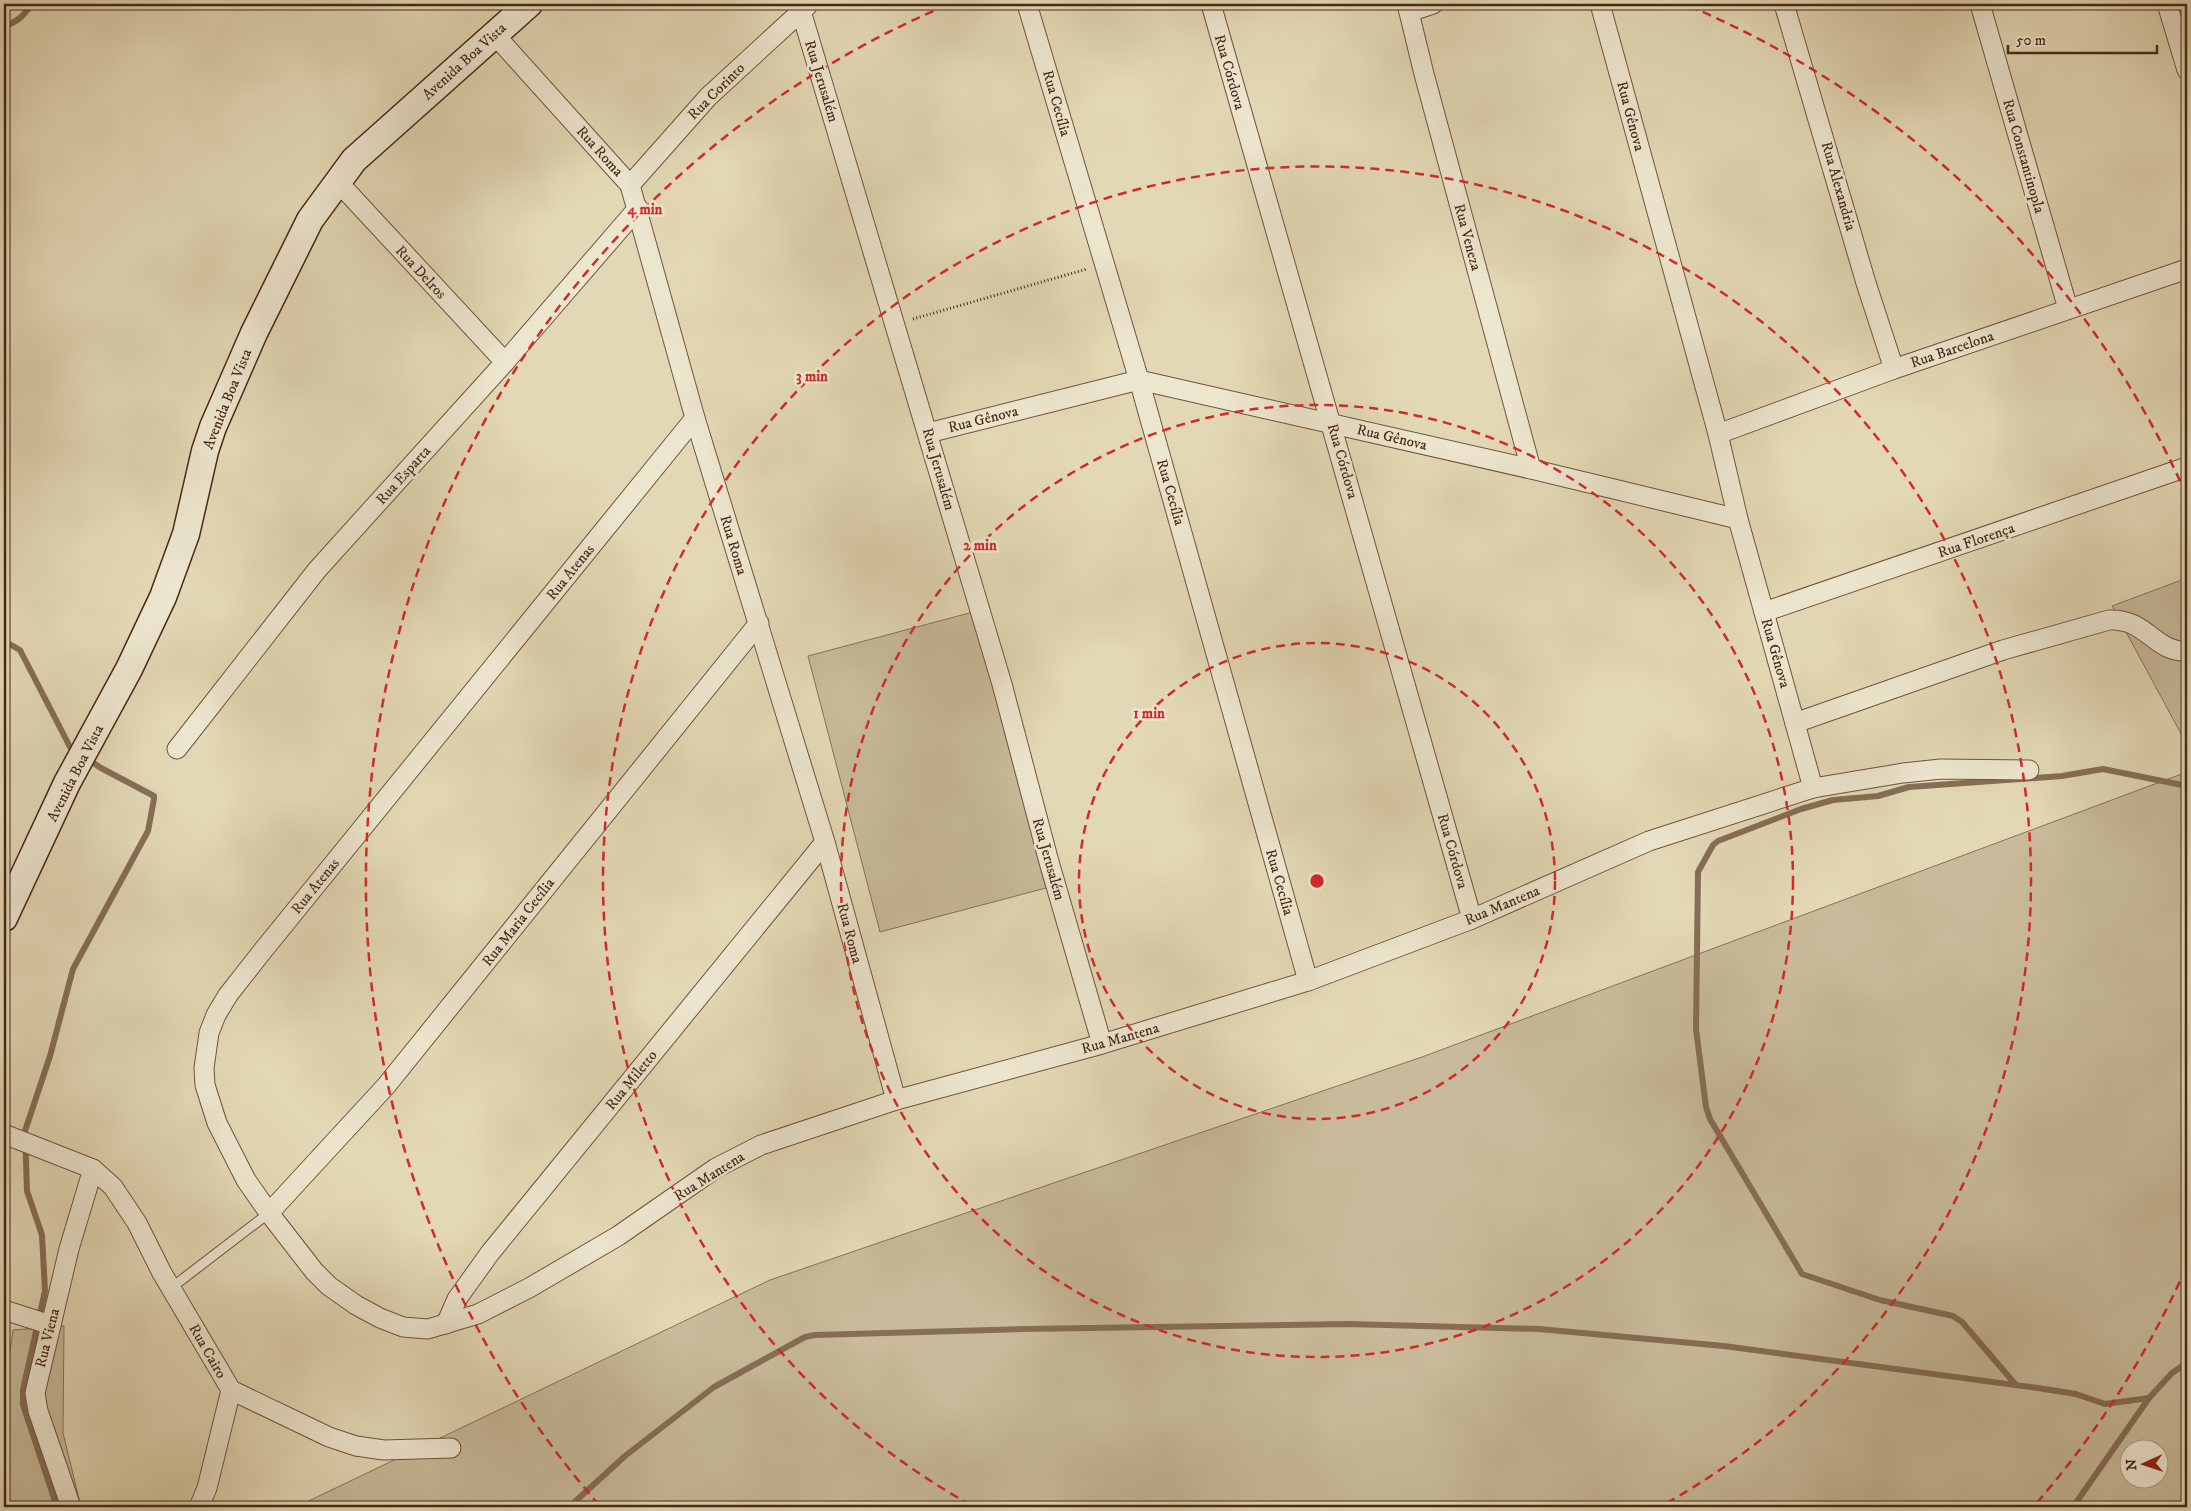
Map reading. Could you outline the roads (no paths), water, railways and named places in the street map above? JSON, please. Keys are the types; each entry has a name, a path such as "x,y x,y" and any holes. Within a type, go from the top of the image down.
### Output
{"street":[{"name":"Avenida Boa Vista","path":"4,918 67,784 129,668 163,597 186,534 205,451 213,427 254,333 302,234 322,201 354,160 529,4"},
{"name":"Rua Cecília","path":"1028,4 1139,380 1308,982"},
{"name":"Rua Córdova","path":"1211,4 1472,919"},
{"path":"1408,8 1433,4"},
{"name":"Rua Gênova","path":"1600,4 1718,434 1738,519 1813,788"},
{"name":"Rua Alexandria","path":"1784,4 1866,283 1894,369"},
{"name":"Rua Constantinopla","path":"1980,4 2068,309"},
{"path":"2167,4 2187,70"},
{"name":"Rua Corinto","path":"630,185 708,97 805,8"},
{"name":"Rua Jerusalém","path":"805,8 894,324 1002,684 1049,862 1102,1044"},
{"name":"Rua Veneza","path":"1408,8 1531,469"},
{"name":"Rua Roma","path":"494,34 630,185 638,208 695,418 825,842 896,1100"},
{"name":"Rua Delros","path":"338,182 505,362"},
{"name":"Rua Esparta","path":"177,749 317,570 505,362 638,208"},
{"name":"Rua Barcelona","path":"1718,434 1894,369 2187,269"},
{"name":"Rua Gênova","path":"928,433 1139,380 1531,469 1738,519"},
{"name":"Rua Atenas","path":"446,1324 428,1329 403,1327 356,1305 339,1294 314,1271 269,1213 230,1151 209,1102 204,1077 204,1054 216,1015 228,994 695,418"},
{"name":"Rua Florença","path":"1764,612 2187,467"},
{"path":"1795,723 2003,650 2109,620 2124,619 2134,623 2165,646 2180,652 2187,651"},
{"name":"Rua Maria Cecília","path":"269,1213 386,1086 758,624"},
{"name":"Rua Mantena","path":"446,1324 478,1314 529,1288 618,1236 731,1159 761,1145 896,1100 1102,1044 1308,982 1472,919 1649,841 1813,788 1903,773 1941,769 2029,770"},
{"name":"Rua Miletto","path":"446,1324 457,1299 490,1253 825,842"},
{"path":"4,1134 92,1169"},
{"name":"Rua Cairo","path":"92,1169 119,1194 231,1390 329,1437 356,1446 384,1450 451,1448"},
{"name":"Rua Viena","path":"71,1507 36,1401 36,1384 69,1248 92,1169"},
{"path":"4,1310 51,1325"},
{"path":"199,1507 207,1488 231,1390"}],"lane":[{"path":"171,1288 269,1213"}],"waterway":[{"path":"4,26 20,18 32,4"},
{"path":"4,641 20,650 70,747 78,752"},
{"path":"57,1507 23,1405 23,1390 45,1291 42,1235 27,1191 25,1131 50,1056 73,969 148,831 154,799 154,796 86,758"},
{"path":"2016,1385 1962,1322 1953,1316 1880,1300 1802,1274 1710,1119 1706,1107 1696,1029 1698,872 1713,845 1718,841 1801,809 1833,800 1878,796 1909,787 2062,776 2103,769 2187,786"},
{"path":"569,1507 625,1456 714,1387 805,1337 815,1335 1023,1329 1348,1324 1539,1329 1724,1346 2038,1388 2076,1394 2105,1404 2149,1398"},
{"path":"2073,1507 2149,1398 2172,1373 2187,1363"}]}
